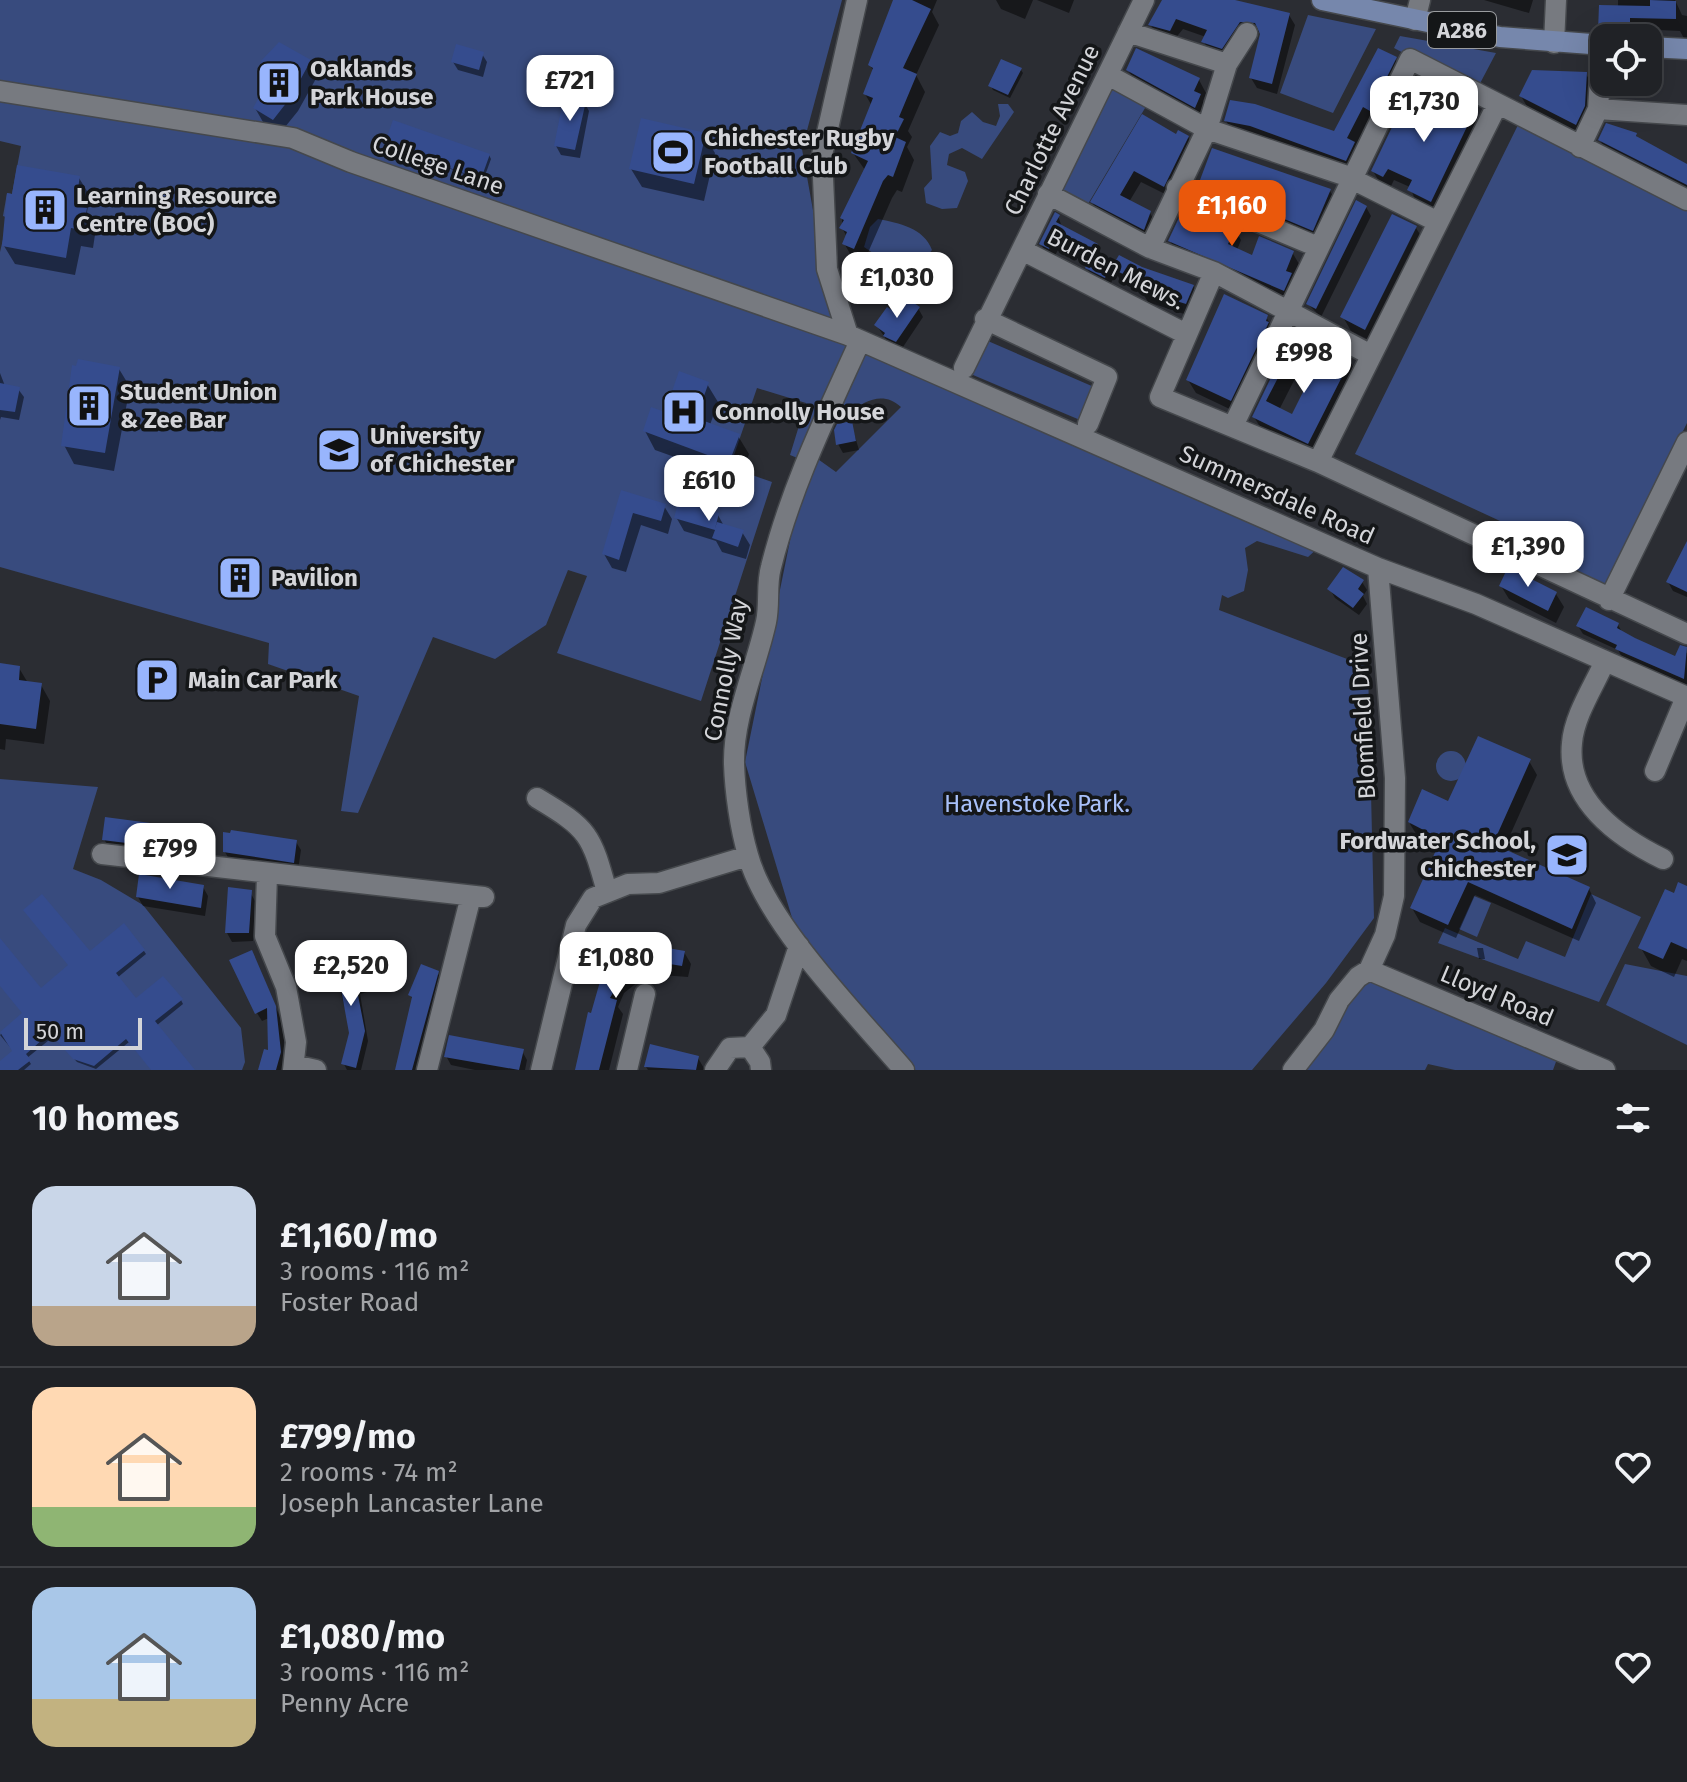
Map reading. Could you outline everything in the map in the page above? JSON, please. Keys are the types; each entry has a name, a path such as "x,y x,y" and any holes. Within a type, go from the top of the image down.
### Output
{"main road":[{"name":"A286","path":"1322,0 1417,10 1500,37 1590,44"},
{"path":"1662,48 1687,49"}],"street":[{"path":"854,338 827,269 822,155 825,127 857,0"},
{"name":"Charlotte Avenue","path":"964,368 985,319 1144,0"},
{"path":"1554,43 1556,0"},
{"path":"1128,32 1227,64"},
{"path":"1150,248 1207,129 1227,64 1247,33"},
{"path":"1234,424 1287,308 1410,59 1687,200"},
{"path":"1108,75 1207,129 1350,178 1438,222"},
{"name":"College Lane","path":"0,91 293,138 351,162 854,338"},
{"path":"1580,147 1598,109 1599,96"},
{"path":"1318,462 1497,105"},
{"path":"1598,109 1687,115"},
{"path":"1177,188 1318,247"},
{"path":"1048,194 1150,248 1214,272 1287,308 1371,355"},
{"name":"Burden Mews.","path":"1022,250 1186,334"},
{"path":"1214,272 1160,397 1234,424 1687,634"},
{"path":"985,319 1107,377 1088,424"},
{"name":"Summersdale Road","path":"854,338 1378,568 1476,604 1687,697"},
{"name":"Connolly Way","path":"854,338 808,452 770,571 767,620 745,699 734,763 748,856 774,910 799,946 904,1070"},
{"path":"1609,600 1687,442"},
{"name":"Blomfield Drive","path":"1293,1070 1324,1030 1339,1000 1358,977 1369,970 1385,935 1394,896 1395,778 1378,568"},
{"path":"1605,661 1571,744 1577,775 1583,794 1614,831 1663,859"},
{"path":"1655,771 1687,697"},
{"path":"537,798 585,831 594,846 607,892"},
{"path":"102,854 477,897 427,1070"},
{"path":"541,1070 576,925 593,898 628,884 659,883 748,856"},
{"path":"267,875 265,936 286,987 296,1042 294,1068 316,1070"},
{"path":"715,1070 730,1048 750,1047 776,1015 799,946"},
{"name":"Lloyd Road","path":"1369,970 1605,1070"},
{"path":"627,1070 645,994"},
{"path":"750,1047 760,1062 761,1070"}],"green space":[{"name":"University of Chichester","path":"0,0 842,0 802,149 836,338 849,343 800,459 790,455 806,403 757,388 730,467 772,482 701,701 557,653 587,576 568,570 546,625 495,659 433,637 358,813 341,811 359,696 268,664 269,643 0,567 0,252 8,218 3,216 7,193 12,194 21,146 0,141"},
{"path":"1308,15 1376,29 1333,113 1280,93"},
{"path":"1400,36 1496,53 1476,91 1394,48"},
{"path":"1111,81 1151,98 1085,209 1056,191"},
{"path":"998,104 1008,104 1014,112 982,159 962,148 949,154 947,165 965,172 968,181 957,208 942,209 926,203 924,188 932,179 930,146 940,132 950,136 958,133 961,121 972,112 983,122 996,126 1000,116"},
{"path":"1518,125 1687,210 1687,423 1605,588 1544,559 1550,544 1355,454"},
{"path":"878,219 910,228 928,243 932,250 914,273 898,270 864,247 870,227"},
{"path":"981,338 1094,387 1080,420 966,372"},
{"name":"Havenstoke Park.","path":"855,347 1318,548 1308,557 1257,541 1245,548 1248,570 1244,591 1228,598 1222,595 1219,610 1368,667 1374,918 1326,983 1252,1070 914,1070 796,931 745,762 808,452 836,472 901,407 881,398 861,404 849,413 828,405"},
{"path":"1451,751 1462,755 1466,766 1462,777 1451,781 1440,777 1436,766 1440,755"},
{"path":"0,779 98,787 73,869 101,880 143,905 241,1028 245,1062 242,1070 0,1070"},
{"path":"1591,894 1641,917 1599,1002 1438,943 1445,928 1518,959 1526,941 1565,957"},
{"path":"1474,896 1491,903 1477,937 1459,929"},
{"path":"1625,964 1687,976 1687,1045 1606,1005"},
{"path":"1364,977 1557,1059 1553,1070 1455,1070 1428,1064 1425,1070 1287,1070"}],"building":[{"path":"893,0 912,0 931,9 903,68 917,74 899,117 904,119 895,137 906,142 893,177 888,175 883,181 854,249 842,244 847,232 839,228 844,220 840,218 868,161 851,153 873,98 863,94 873,68 868,65"},
{"path":"1162,0 1235,0 1290,13 1272,84 1249,78 1260,34 1255,23 1240,22 1222,49 1201,42 1207,30 1176,19 1170,31 1148,25"},
{"path":"1650,0 1676,1 1676,19 1630,18 1630,24 1598,24 1599,5 1650,6"},
{"name":"Oaklands Park House","path":"279,42 311,60 291,97 273,120 253,108 266,85 258,80 263,71 261,61"},
{"path":"456,44 484,52 479,70 451,62"},
{"path":"1136,48 1200,78 1194,91 1201,94 1195,108 1126,70"},
{"path":"1378,48 1397,57 1370,111 1363,107 1347,138 1355,142 1346,161 1250,126 1224,121 1230,100 1255,104 1334,131"},
{"path":"1001,59 1022,68 1008,95 988,86"},
{"path":"1532,70 1587,72 1585,106 1576,125 1519,96"},
{"path":"1433,92 1474,112 1431,202 1407,190 1412,180 1388,169 1383,177 1371,171 1404,102 1424,112"},
{"path":"564,96 586,101 575,150 554,146"},
{"path":"1142,114 1176,134 1178,130 1189,136 1164,187 1134,171 1120,195 1151,211 1144,230 1090,202"},
{"path":"641,118 706,133 694,184 629,169"},
{"path":"393,120 490,154 481,179 384,145"},
{"path":"1606,123 1637,133 1636,136 1687,164 1687,185 1598,140"},
{"path":"1212,148 1331,189 1313,231 1217,191 1218,188 1200,180"},
{"name":"Learning Resource Centre (BOC)","path":"17,165 80,176 75,206 87,208 83,230 71,228 66,258 2,246 7,193 12,194"},
{"path":"1356,200 1367,206 1316,309 1306,304"},
{"path":"1185,205 1236,227 1228,244 1252,255 1259,236 1294,251 1286,271 1292,273 1284,291 1168,241"},
{"path":"1055,212 1060,215 1056,222 1098,244 1091,256 1056,238 1049,249 1039,244"},
{"path":"1392,214 1417,226 1365,330 1340,317"},
{"path":"1119,255 1142,267 1194,285 1186,304 1138,289 1141,283 1111,268"},
{"path":"1089,259 1109,269 1105,278 1085,268"},
{"path":"1224,294 1268,315 1266,321 1269,322 1231,401 1186,380"},
{"path":"905,297 920,307 896,342 883,336 885,333 874,325 887,307 895,312"},
{"path":"1292,334 1299,337 1266,401 1292,414 1326,346 1351,359 1308,444 1252,417"},
{"name":"Student Union & Zee Bar","path":"78,359 120,367 105,453 61,446 72,365 76,366"},
{"path":"679,371 709,382 696,418 740,434 729,463 643,431 651,407 665,412"},
{"path":"0,383 20,387 15,412 0,410"},
{"path":"852,421 856,441 836,445 834,430 837,424"},
{"path":"621,490 666,504 661,521 633,513 619,560 602,554"},
{"path":"679,500 719,513 715,529 717,522 744,530 738,547 712,538 715,530 674,518"},
{"path":"1687,541 1687,592 1666,582"},
{"name":"Pavilion","path":"228,565 258,577 252,591 222,578"},
{"path":"1343,567 1364,580 1358,589 1364,594 1353,608 1327,589"},
{"path":"1508,567 1557,592 1548,611 1499,586"},
{"path":"1586,607 1619,623 1617,628 1635,638 1675,656 1680,645 1687,647 1684,679 1615,649 1617,645 1576,626"},
{"path":"0,663 20,666 19,680 42,683 36,729 0,724"},
{"path":"1478,736 1531,759 1493,844 1590,887 1572,929 1468,882 1448,925 1410,908 1441,839 1408,822 1422,789 1448,801"},
{"path":"105,817 211,831 208,853 102,840"},
{"path":"231,830 297,840 294,863 223,852 223,832 230,833"},
{"path":"139,874 204,885 201,908 136,897"},
{"path":"1678,882 1687,886 1687,949 1671,942 1663,959 1638,948 1665,889 1674,893"},
{"path":"228,887 252,890 249,933 225,933"},
{"path":"42,894 90,951 124,923 145,950 116,973 136,998 163,976 183,999 155,1021 195,1070 151,1070 126,1039 94,1066 73,1059 50,1033 26,1054 31,1060 18,1070 0,1070 0,1061 12,1051 0,1032 22,1013 0,986 0,938 41,988 68,965 23,910"},
{"path":"644,944 685,951 682,966 651,961 625,972 610,998 617,1000 599,1070 575,1070 588,1012 591,1013 603,971 623,952"},
{"path":"252,950 276,1006 281,1052 276,1070 258,1070 264,1049 268,1050 267,1008 255,1014 229,960"},
{"path":"358,958 364,983 356,985 365,1031 356,1068 341,1064 349,1033 341,989 338,989 332,964"},
{"path":"421,964 439,971 412,1070 395,1070 412,997 408,995"},
{"path":"449,1035 524,1049 519,1070 444,1057"},
{"path":"650,1044 699,1056 696,1070 644,1067"}],"place":[{"name":"Oaklands Park House","path":"279,83"},
{"name":"Chichester Rugby Football Club","path":"673,152"},
{"name":"Learning Resource Centre (BOC)","path":"45,210"},
{"name":"Student Union & Zee Bar","path":"89,406"},
{"name":"Connolly House","path":"684,412"},
{"name":"University of Chichester","path":"339,450"},
{"name":"Pavilion","path":"240,578"},
{"name":"Main Car Park","path":"157,680"},
{"name":"Fordwater School, Chichester","path":"1567,855"}]}
